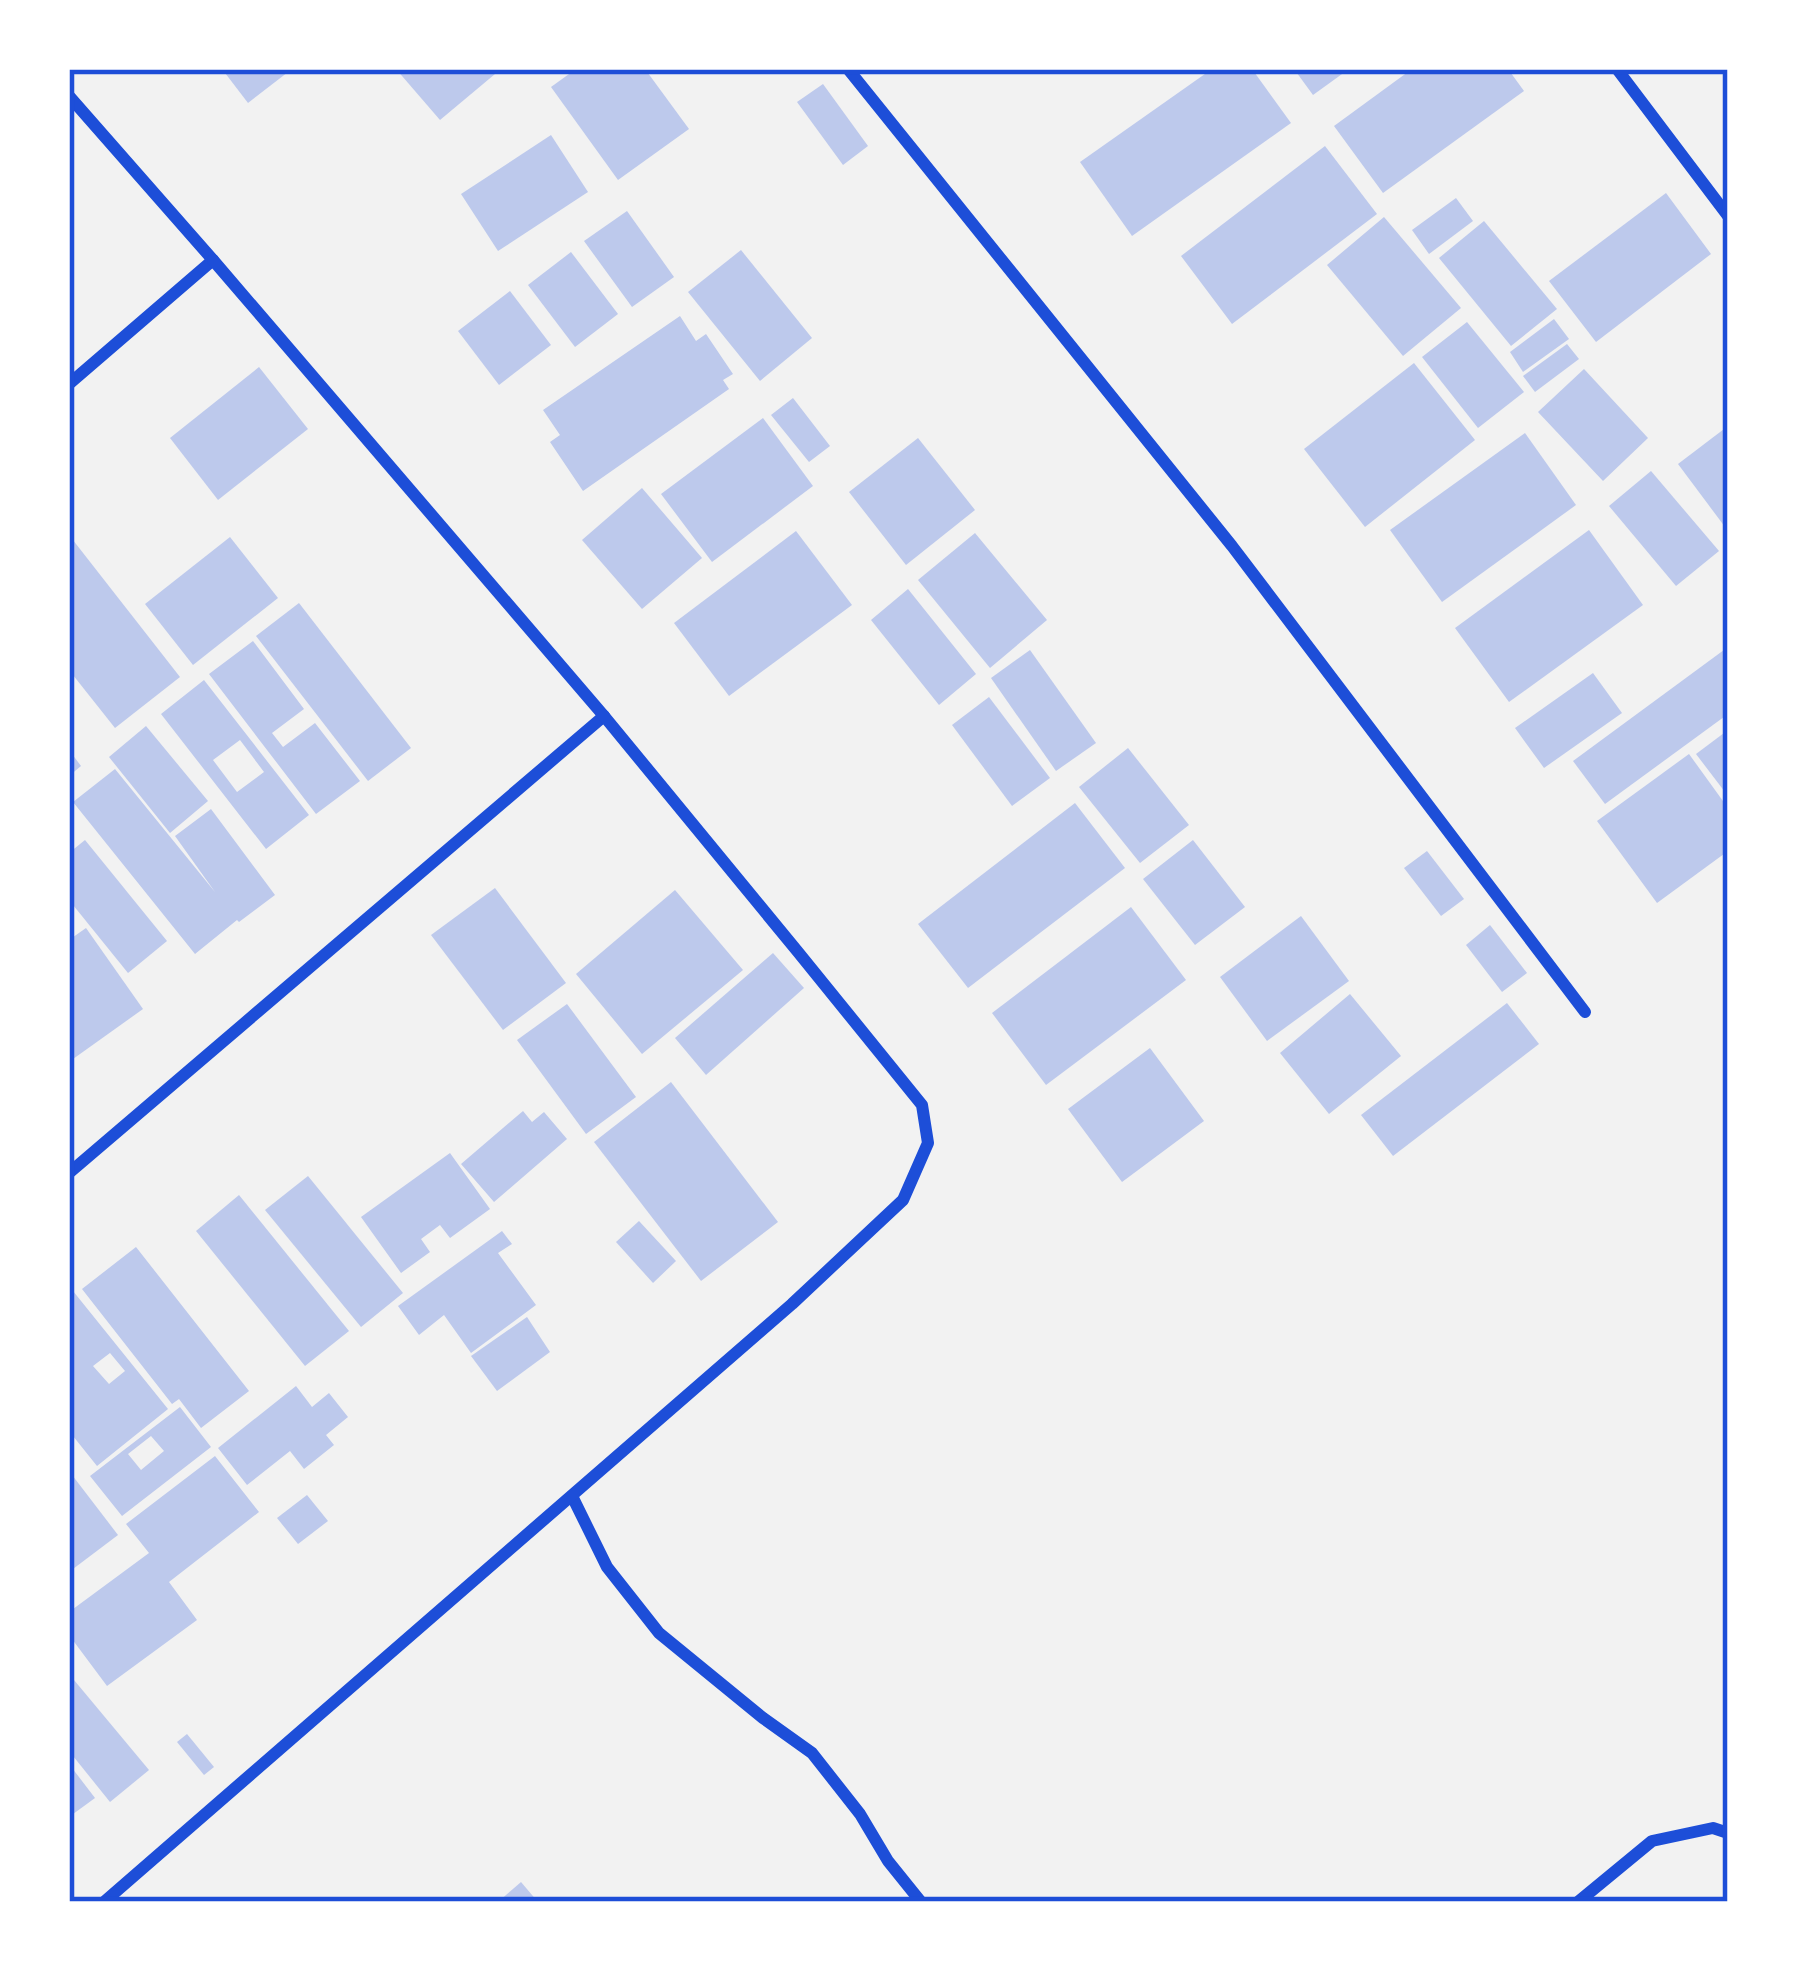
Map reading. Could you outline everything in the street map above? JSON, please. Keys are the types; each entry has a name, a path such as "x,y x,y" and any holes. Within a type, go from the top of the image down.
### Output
{"street":[{"path":"848,69 1232,546 1585,1012"},
{"path":"1617,69 1728,216"},
{"path":"69,96 604,716 922,1106 928,1143 903,1200 792,1304 104,1902"},
{"path":"69,384 214,260"},
{"path":"69,1173 604,716"},
{"path":"572,1496 608,1567 659,1633 812,1753 921,1902"},
{"path":"1578,1902 1652,1841 1713,1828 1728,1833"}],"building":[{"path":"222,69 292,69 248,103"},
{"path":"396,69 501,69 440,120"},
{"path":"576,69 645,69 689,129 618,180 551,87"},
{"path":"1212,69 1252,69 1291,123 1132,236 1080,162"},
{"path":"1294,69 1349,69 1313,95"},
{"path":"1412,69 1508,69 1524,91 1383,193 1334,126"},
{"path":"823,84 868,146 843,165 797,102"},
{"path":"551,135 588,192 498,251 461,194"},
{"path":"1325,146 1377,214 1232,324 1181,256"},
{"path":"1666,193 1711,254 1596,342 1549,281"},
{"path":"1456,198 1473,221 1429,254 1412,230"},
{"path":"627,211 674,277 632,307 584,241"},
{"path":"1384,217 1461,308 1403,356 1327,265"},
{"path":"1484,221 1557,309 1511,346 1439,258"},
{"path":"741,250 812,338 760,381 688,292"},
{"path":"571,252 618,314 575,347 528,285"},
{"path":"510,291 551,345 499,385 458,331"},
{"path":"680,316 696,341 706,334 733,374 723,380 729,389 583,491 550,442 560,435 543,410"},
{"path":"1554,319 1569,339 1523,372 1510,352"},
{"path":"1467,322 1524,392 1478,428 1422,357"},
{"path":"1567,344 1579,359 1535,392 1523,376"},
{"path":"1414,363 1475,440 1365,527 1304,449"},
{"path":"259,367 308,429 218,500 170,438"},
{"path":"1584,369 1648,438 1603,481 1538,412"},
{"path":"793,398 830,446 809,462 771,415"},
{"path":"763,418 813,486 712,562 661,494"},
{"path":"1728,426 1728,531 1678,464"},
{"path":"1525,433 1576,505 1442,602 1390,530"},
{"path":"918,438 975,510 906,565 849,492"},
{"path":"1651,471 1719,551 1676,586 1609,506"},
{"path":"642,488 702,558 642,609 582,540"},
{"path":"1589,530 1643,605 1509,702 1455,628"},
{"path":"796,531 852,605 729,696 674,623"},
{"path":"975,533 1047,620 990,668 918,580"},
{"path":"69,535 180,677 115,728 69,670"},
{"path":"230,537 278,598 193,665 145,604"},
{"path":"908,589 976,674 939,705 871,620"},
{"path":"299,603 411,748 368,781 256,636"},
{"path":"253,641 304,709 272,733 283,747 315,723 360,781 316,814 209,674"},
{"path":"1728,647 1728,714 1605,804 1573,761"},
{"path":"1030,650 1096,743 1056,771 991,678"},
{"path":"1593,673 1622,713 1544,768 1515,728"},
{"path":"204,680 309,815 266,849 161,714","holes":["240,740 264,772 237,792 213,760"]},
{"path":"989,697 1050,778 1012,806 952,725"},
{"path":"146,726 208,801 170,833 109,757"},
{"path":"1728,730 1728,796 1696,754"},
{"path":"1128,748 1189,825 1140,863 1079,787"},
{"path":"69,750 81,766 69,776"},
{"path":"1689,754 1728,808 1728,851 1657,903 1597,821"},
{"path":"115,769 215,892 175,836 211,809 275,895 195,954 73,802"},
{"path":"1075,803 1125,868 968,988 918,924"},
{"path":"85,840 167,941 128,973 69,900 69,853"},
{"path":"1193,840 1245,907 1195,945 1143,879"},
{"path":"1427,851 1464,899 1441,916 1404,868"},
{"path":"495,888 566,983 503,1030 431,935"},
{"path":"675,890 743,970 642,1054 576,974"},
{"path":"1131,907 1186,980 1046,1085 992,1013"},
{"path":"1301,916 1349,981 1267,1041 1220,977"},
{"path":"1490,925 1527,973 1502,992 1466,945"},
{"path":"86,928 143,1009 73,1059 69,1053 69,940"},
{"path":"773,953 804,988 706,1075 675,1038"},
{"path":"1350,994 1401,1056 1329,1114 1280,1053"},
{"path":"1507,1003 1539,1044 1393,1156 1361,1115"},
{"path":"567,1004 636,1097 586,1134 517,1040"},
{"path":"1150,1048 1204,1121 1122,1182 1068,1109"},
{"path":"671,1082 778,1222 701,1281 594,1142"},
{"path":"523,1111 532,1122 544,1112 567,1139 494,1202 461,1164"},
{"path":"450,1153 490,1209 450,1238 440,1225 421,1239 430,1252 401,1273 361,1217"},
{"path":"308,1176 403,1293 361,1327 265,1210"},
{"path":"239,1195 349,1331 305,1366 196,1231"},
{"path":"639,1221 676,1261 653,1283 616,1242"},
{"path":"502,1231 512,1244 498,1253 536,1305 471,1353 444,1315 419,1335 398,1306"},
{"path":"136,1247 249,1391 201,1428 179,1399 172,1404 82,1289"},
{"path":"73,1291 168,1409 97,1466 69,1431 69,1294","holes":["110,1353 125,1371 109,1384 93,1366"]},
{"path":"527,1317 550,1352 497,1391 471,1356"},
{"path":"296,1386 312,1407 329,1393 348,1417 326,1435 334,1445 304,1469 290,1451 247,1485 218,1448"},
{"path":"180,1407 211,1447 122,1516 90,1476","holes":["151,1436 164,1451 141,1470 128,1454"]},
{"path":"215,1456 259,1512 169,1582 197,1620 107,1686 69,1635 69,1612 149,1553 126,1524"},
{"path":"69,1471 118,1535 69,1572"},
{"path":"307,1495 328,1521 298,1544 277,1518"},
{"path":"69,1674 149,1770 110,1802 69,1751"},
{"path":"187,1734 214,1767 204,1775 177,1742"},
{"path":"69,1764 95,1798 69,1817"},
{"path":"521,1882 538,1902 498,1902"}]}
